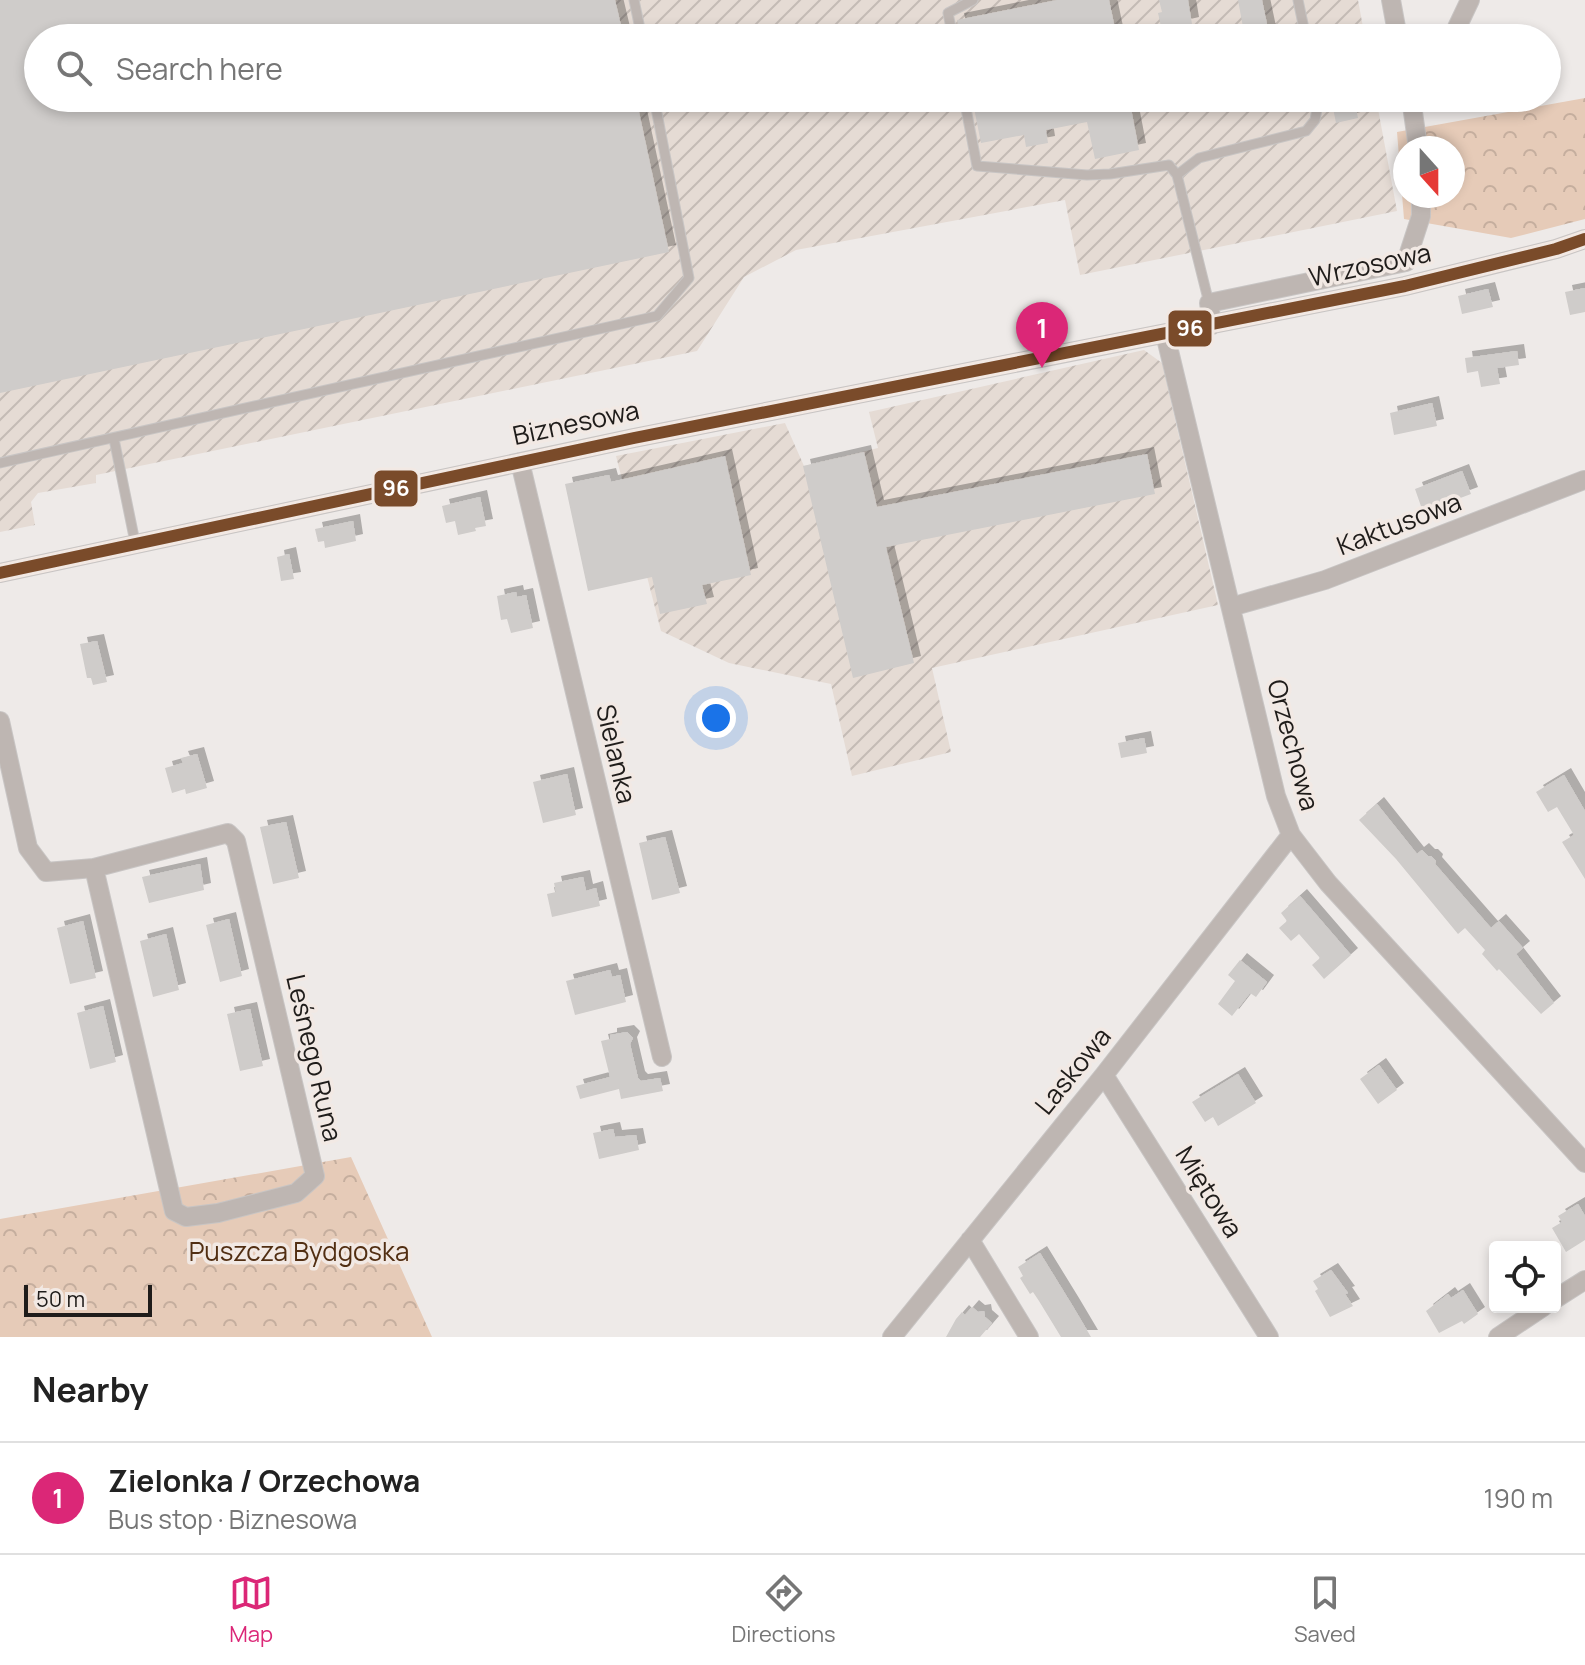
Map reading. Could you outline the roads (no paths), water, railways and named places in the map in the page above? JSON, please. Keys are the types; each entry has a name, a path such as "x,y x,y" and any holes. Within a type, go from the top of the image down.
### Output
{"street":[{"path":"1391,0 1395,24"},
{"path":"1459,24 1470,0"},
{"path":"1416,112 1417,136"},
{"path":"1212,325 1209,303 1406,262 1421,208"},
{"name":"Wrzosowa","path":"1165,334 1405,286 1585,239"},
{"name":"Biznesowa","path":"0,573 520,462 1165,334"},
{"name":"Orzechowa","path":"1165,334 1276,796 1291,835 1328,883 1582,1154"},
{"name":"Sielanka","path":"520,462 662,1057"},
{"name":"Kaktusowa","path":"1231,607 1325,580 1584,480"},
{"name":"Leśnego Runa","path":"0,721 28,848 46,872 94,868 228,833 236,841 315,1176 296,1193 218,1213 186,1217 174,1211 94,868"},
{"name":"Laskowa","path":"895,1335 1104,1075 1291,835"},
{"name":"Miętowa","path":"1104,1075 1269,1337"},
{"path":"970,1240 1029,1337"},
{"path":"1561,1295 1585,1280"},
{"path":"1498,1337 1534,1313"}],"lane":[{"path":"634,0 639,24"},
{"path":"945,0 950,24"},
{"path":"948,13 973,0"},
{"path":"1298,0 1303,24"},
{"path":"0,463 657,316 689,278 657,112"},
{"path":"967,112 977,166 1087,175 1169,165 1177,175 1209,303"},
{"path":"1177,175 1199,158 1306,131 1315,120 1316,112"},
{"path":"114,439 135,542"}],"place":[{"name":"Zielonka / Orzechowa","path":"1042,368"}],"park label":[{"name":"Puszcza Bydgoska","path":"299,1252"}]}
